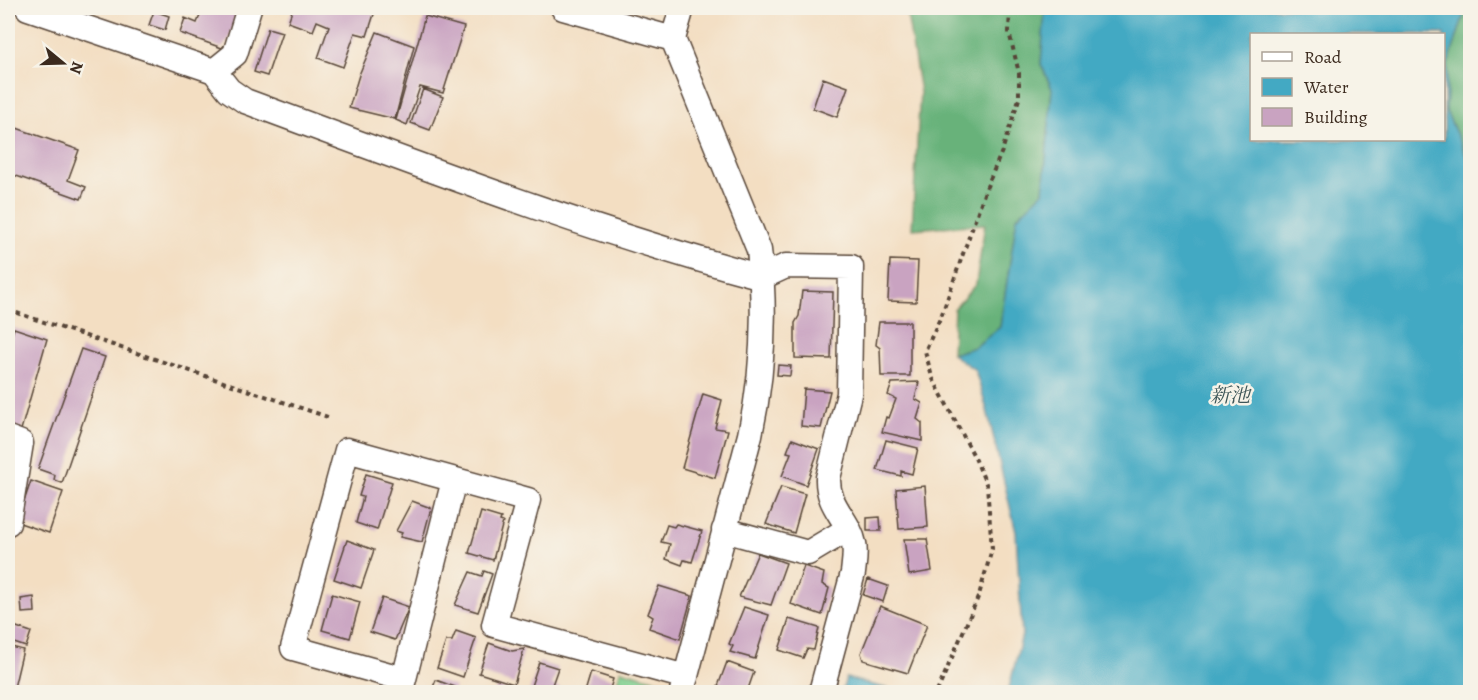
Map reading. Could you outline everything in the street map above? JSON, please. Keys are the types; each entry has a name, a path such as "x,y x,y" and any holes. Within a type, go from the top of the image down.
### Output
{"street":[{"path":"28,8 214,70 230,90 245,101 502,196 604,230 762,277 786,266 851,267 849,394 828,478 828,491 854,543 854,573 821,693"},
{"path":"214,70 235,54 249,8"},
{"path":"563,8 673,39"},
{"path":"454,480 402,686 293,648 347,450 528,500 494,625 684,685 758,400 761,368 762,277 759,250 673,39 682,8"},
{"path":"8,438 21,443 8,523"},
{"path":"724,530 808,553 848,529"}],"path":[{"path":"936,693 979,595 992,549 987,486 933,377 925,351 942,314 1019,99 1019,73 1009,32 1010,8"},
{"path":"8,310 331,418"}],"green space":[{"path":"906,8 1045,8 1041,64 1052,89 1043,193 1017,217 1000,327 975,347 952,354 954,309 976,284 985,224 912,229 920,92"},
{"path":"1466,8 1470,8 1470,164 1446,111 1448,65"},
{"path":"621,670 663,682 668,692 614,692"}],"water":[{"name":"新池","path":"1045,8 1466,8 1448,65 1446,111 1470,164 1470,692 1008,692 1022,635 1016,532 987,410 975,370 952,354 975,347 1000,327 1017,217 1043,192 1052,89 1041,64"},
{"path":"846,678 900,692 842,692"}],"building":[{"path":"203,8 236,8 234,12 238,14 229,39 222,48 180,33 185,18 197,23"},
{"path":"293,8 376,8 367,36 355,33 343,67 318,58 329,26 317,21 313,31 288,22"},
{"path":"154,11 169,16 165,30 149,25"},
{"path":"425,16 464,27 443,93 420,87 407,125 396,120"},
{"path":"268,28 282,32 267,76 254,72"},
{"path":"377,32 414,46 395,119 349,108 359,75"},
{"path":"823,78 848,87 837,117 813,108"},
{"path":"423,89 443,97 430,130 411,123"},
{"path":"8,125 79,150 68,180 86,187 81,199 8,173"},
{"path":"890,260 918,261 916,302 888,301"},
{"path":"802,291 833,292 831,359 795,358 795,323 799,316"},
{"path":"879,322 910,322 910,376 881,376 880,348 876,345"},
{"path":"14,328 47,339 21,430 8,425 8,348"},
{"path":"81,349 105,357 62,483 54,480 55,475 38,469"},
{"path":"778,365 791,366 790,376 777,375"},
{"path":"919,382 915,399 922,403 917,419 922,423 922,441 882,432 886,417 889,418 896,399 888,395 892,383"},
{"path":"804,389 830,391 821,428 801,426"},
{"path":"703,394 722,400 715,428 728,430 715,478 682,468"},
{"path":"792,439 819,449 806,485 782,476 791,453 787,452"},
{"path":"886,440 918,448 912,474 901,471 901,476 877,470"},
{"path":"366,474 392,482 377,530 356,523 363,497 359,496"},
{"path":"31,481 63,492 49,533 17,522"},
{"path":"925,486 928,527 899,529 896,489"},
{"path":"781,487 805,494 794,533 766,524"},
{"path":"412,501 431,508 422,542 400,537 402,533 396,531"},
{"path":"481,512 501,518 500,521 503,522 493,560 469,553"},
{"path":"880,517 881,531 867,531 867,518"},
{"path":"676,524 702,531 692,562 684,560 682,565 666,559 670,544 661,542 667,525 674,527"},
{"path":"904,539 927,539 932,571 909,575"},
{"path":"347,540 374,550 361,588 334,579"},
{"path":"758,553 786,563 771,605 739,597"},
{"path":"804,566 824,573 822,584 829,588 822,615 791,604"},
{"path":"484,571 492,574 478,612 455,605 470,572 482,576"},
{"path":"868,579 888,586 883,602 863,595"},
{"path":"659,586 692,596 680,639 649,628 653,617 648,614"},
{"path":"332,594 360,602 350,638 322,630"},
{"path":"34,597 35,612 22,613 21,599"},
{"path":"382,598 409,607 395,640 370,632"},
{"path":"880,606 927,625 908,673 863,660 861,653"},
{"path":"744,607 769,615 755,659 730,652 733,646 729,644"},
{"path":"789,619 819,628 814,650 807,649 803,658 779,650"},
{"path":"8,624 31,632 26,647 8,641"},
{"path":"456,631 476,638 463,677 437,668 446,641 452,641"},
{"path":"489,643 512,651 524,649 514,684 479,673"},
{"path":"8,646 23,650 13,692 8,692"},
{"path":"539,662 558,668 552,685 562,689 561,692 529,692"},
{"path":"727,662 754,672 747,692 722,692 724,688 718,686"},
{"path":"591,672 613,679 609,692 585,692"},
{"path":"436,680 455,687 453,692 431,692"},
{"path":"497,687 511,692 495,692"}]}
